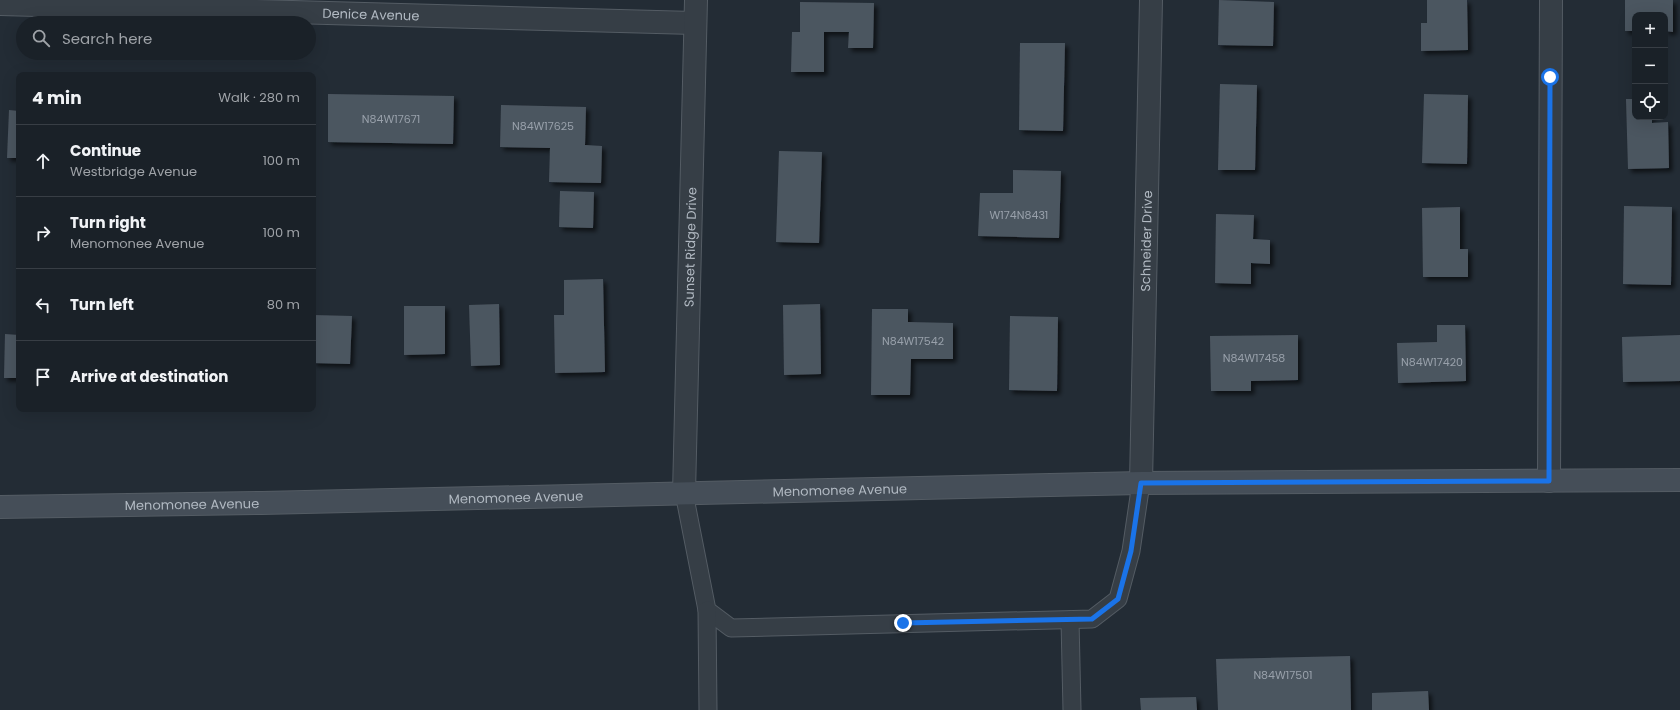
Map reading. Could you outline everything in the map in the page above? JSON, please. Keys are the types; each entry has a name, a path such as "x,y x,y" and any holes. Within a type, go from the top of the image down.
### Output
{"street":[{"name":"Sunset Ridge Drive","path":"684,493 694,23 696,0"},
{"name":"Schneider Drive","path":"1141,483 1151,0"},
{"path":"1549,481 1551,0"},
{"name":"Denice Avenue","path":"0,4 694,23"},
{"name":"Menomonee Avenue","path":"0,507 1141,483 1680,480"}],"lane":[{"path":"707,610 731,628 1092,619 1118,599 1131,551 1141,483"},
{"path":"684,493 707,610 708,710"},
{"path":"1070,620 1072,710"}],"building":[{"path":"1219,0 1274,2 1273,46 1218,45"},
{"path":"1427,0 1467,0 1468,50 1421,51 1421,23 1427,23"},
{"path":"1625,0 1673,0 1673,32 1668,31 1668,12 1632,12 1632,31 1625,31"},
{"path":"800,2 874,3 873,48 848,48 849,32 824,32 824,72 791,72 792,32 800,32"},
{"path":"1020,43 1065,43 1063,131 1019,130"},
{"path":"1220,84 1257,85 1255,170 1218,170"},
{"path":"328,94 454,96 453,144 328,142"},
{"path":"1424,94 1468,95 1467,164 1422,163"},
{"path":"1626,99 1632,99 1632,120 1652,120 1652,123 1668,122 1669,168 1628,169"},
{"path":"501,105 586,107 585,145 602,146 601,183 549,182 550,148 500,147"},
{"path":"9,110 16,111 16,158 7,158"},
{"path":"779,151 822,152 819,243 776,242"},
{"path":"1013,170 1061,171 1059,238 978,236 980,193 1013,193"},
{"path":"560,191 594,192 593,228 559,227"},
{"path":"1624,206 1672,207 1671,285 1623,284"},
{"path":"1460,207 1460,249 1468,249 1468,277 1423,277 1422,208"},
{"path":"1216,214 1254,215 1253,239 1270,240 1270,264 1251,263 1251,284 1215,283"},
{"path":"603,279 605,372 555,373 554,315 564,315 564,280"},
{"path":"499,304 500,365 471,366 469,305"},
{"path":"820,304 821,374 784,375 783,305"},
{"path":"404,306 445,306 445,354 404,355"},
{"path":"872,309 908,309 908,322 953,323 953,359 911,359 910,395 871,395"},
{"path":"316,315 352,316 350,364 316,363"},
{"path":"1010,316 1058,317 1057,391 1009,390"},
{"path":"1437,325 1465,325 1466,381 1398,383 1397,343 1437,342"},
{"path":"5,334 16,335 16,378 4,378"},
{"path":"1298,335 1298,380 1251,381 1251,391 1211,391 1210,336"},
{"path":"1680,335 1680,381 1623,382 1622,337"},
{"path":"1350,656 1351,710 1218,710 1216,659"},
{"path":"1428,691 1429,710 1372,710 1372,693"},
{"path":"1196,697 1197,710 1141,710 1140,698"}],"route":[{"path":"903,623 1092,619 1118,599 1131,551 1141,483 1549,481 1550,77"}]}
